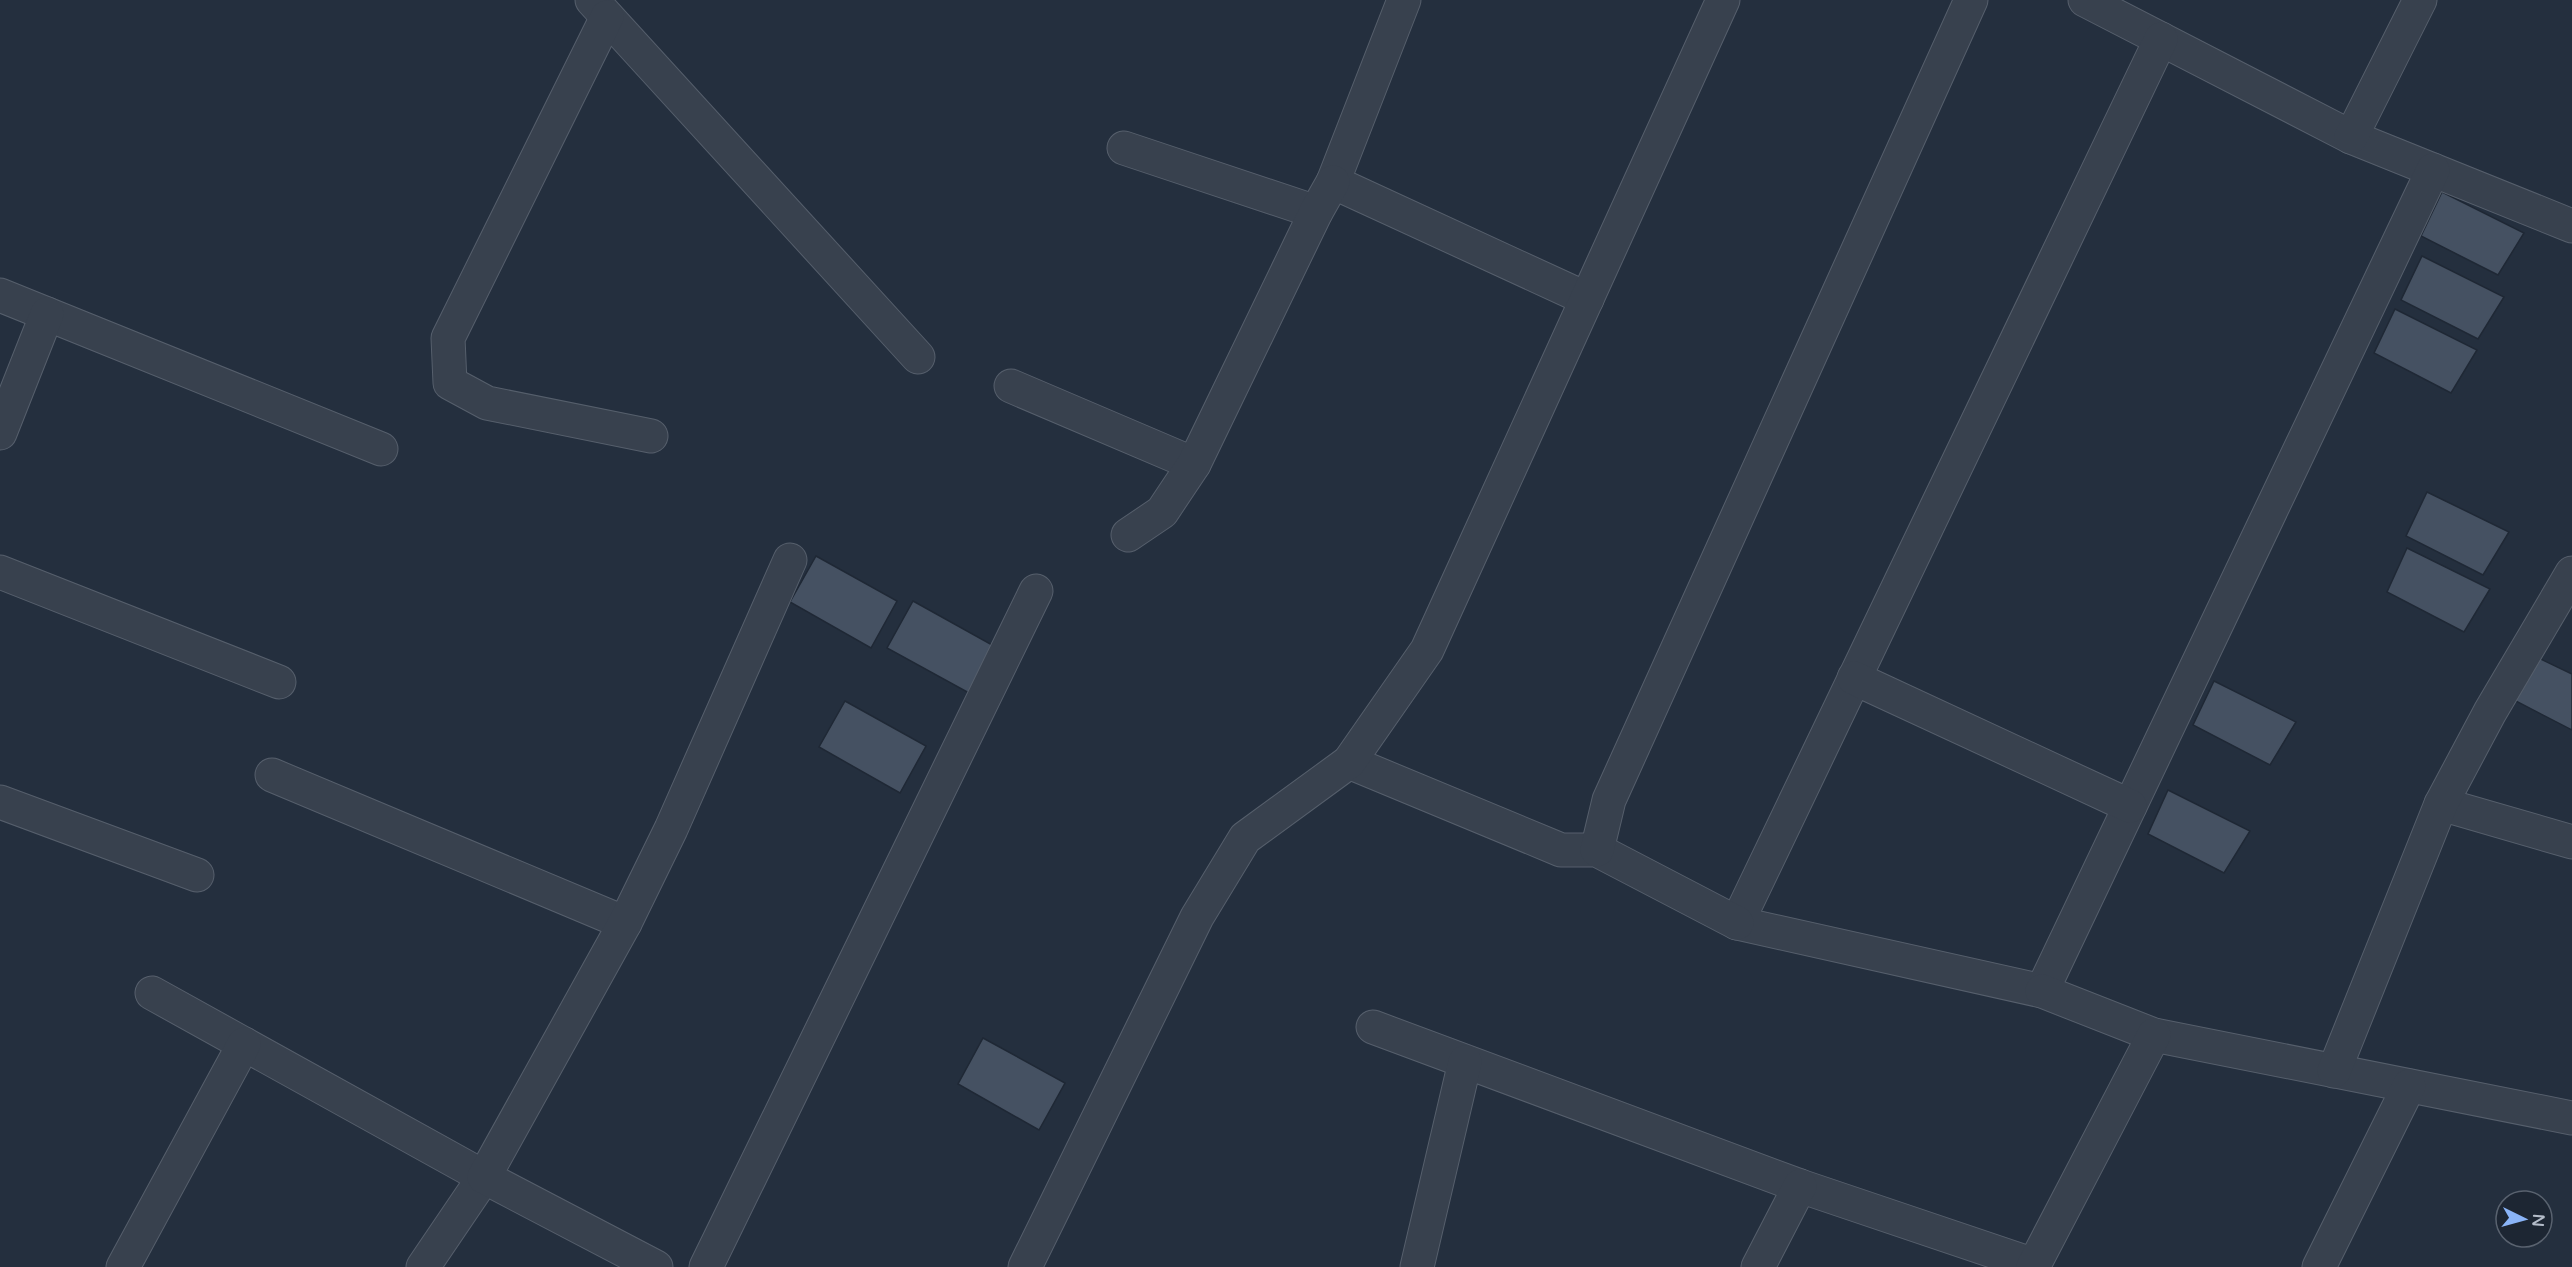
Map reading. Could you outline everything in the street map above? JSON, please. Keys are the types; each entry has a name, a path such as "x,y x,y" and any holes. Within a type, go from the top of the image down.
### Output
{"street":[{"path":"1128,535 1162,512 1194,464 1316,212 1333,182 1404,0"},
{"path":"1025,1267 1197,917 1245,838 1349,762 1427,650 1723,0"},
{"path":"1597,850 1609,800 1971,0"},
{"path":"2085,0 2124,9 2161,39 2351,137 2572,226"},
{"path":"2351,137 2420,0"},
{"path":"651,436 487,403 450,383 448,338 600,9 918,357"},
{"path":"1737,923 2161,39"},
{"path":"1124,147 1316,212"},
{"path":"2042,990 2433,170"},
{"path":"1333,182 1587,299"},
{"path":"0,295 381,449"},
{"path":"0,433 47,314"},
{"path":"1011,386 1194,464"},
{"path":"423,1267 484,1177 625,923 671,829 790,560"},
{"path":"0,572 279,682"},
{"path":"2334,1071 2440,804 2490,712 2572,573"},
{"path":"706,1267 1036,591"},
{"path":"1854,678 2130,806"},
{"path":"1349,762 1561,850 1597,850 1737,923 2042,990 2154,1035 2572,1118"},
{"path":"272,775 625,923"},
{"path":"0,802 197,875"},
{"path":"2440,804 2572,843"},
{"path":"152,993 484,1177 656,1267"},
{"path":"1373,1027 1800,1186 2033,1266 2154,1035"},
{"path":"123,1267 244,1044"},
{"path":"1418,1267 1465,1062"},
{"path":"2319,1267 2409,1086"},
{"path":"1758,1267 1800,1186"}],"building":[{"path":"2442,192 2524,233 2498,275 2421,236"},
{"path":"2422,256 2504,297 2478,339 2401,300"},
{"path":"2395,309 2477,350 2451,393 2374,353"},
{"path":"2427,492 2509,532 2483,575 2406,536"},
{"path":"2407,548 2490,589 2464,632 2387,592"},
{"path":"816,556 897,601 871,648 790,602"},
{"path":"913,601 994,646 969,693 887,648"},
{"path":"2530,654 2572,674 2572,730 2510,698"},
{"path":"2214,681 2296,722 2270,765 2193,725"},
{"path":"845,701 926,746 900,793 819,747"},
{"path":"2168,790 2250,831 2224,873 2148,834"},
{"path":"983,1038 1065,1083 1039,1130 958,1084"}]}
